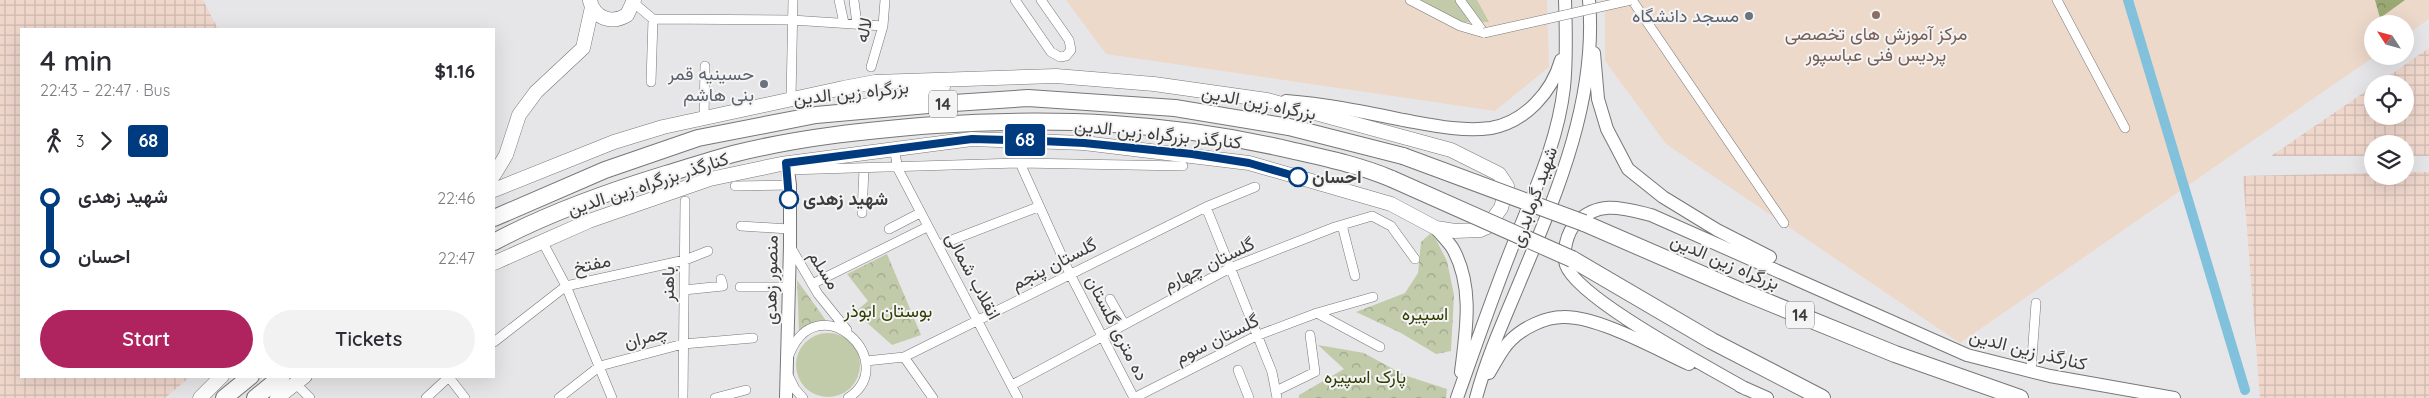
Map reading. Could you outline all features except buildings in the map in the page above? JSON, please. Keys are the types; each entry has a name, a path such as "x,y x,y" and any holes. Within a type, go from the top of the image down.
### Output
{"highway":[{"name":"بزرگراه زین الدین","path":"495,218 605,170 698,138 816,115 1028,98 1174,108 1289,127 1403,156 1584,223 1895,354 2020,398"},
{"name":"14","path":"495,242 553,213 628,186 739,153 865,130 1012,120 1117,123 1196,131 1364,167 1572,259 1712,340 1822,398"},
{"path":"224,398 249,378"},
{"path":"255,398 288,387"}],"main road":[{"name":"شهید گرمابدری","path":"1458,396 1510,253 1532,199 1554,133 1564,88 1567,38 1565,0"},
{"name":"شهید گرمابدری","path":"1478,398 1501,326 1558,191 1579,120 1592,32 1589,0"},
{"path":"590,2 601,17 614,20 627,15 634,1"},
{"path":"495,173 506,155 519,115 536,92 583,48 590,2"},
{"path":"1592,32 1598,99 1607,129 1628,169 1663,197 1710,226 1853,303"},
{"path":"495,190 614,142 704,118 875,82 1056,76 1154,84 1267,100 1314,103 1443,127 1491,128 1526,114 1546,92 1558,70 1567,38"},
{"path":"848,112 886,99 931,89 1013,78"},
{"path":"1267,100 1452,150 1499,174 1507,186 1501,208 1487,228 1455,231 1436,228"},
{"name":"کنارگذر بزرگراه زین الدین","path":"495,263 589,220 710,180 894,148 972,139 1084,143 1192,154 1249,163 1391,204 1436,228"},
{"name":"منصور زهدی","path":"786,398 790,246 790,186 787,167"},
{"path":"1746,389 1608,308 1578,283 1566,265 1566,242 1573,226 1585,214 1596,208 1622,208 1650,215 1853,303"},
{"path":"495,255 589,220"},
{"path":"1436,228 1453,249 1466,285 1467,322 1458,396"},
{"name":"کنارگذر زین الدین","path":"1853,303 1967,355 2112,388 2174,398"},
{"path":"1478,398 1488,375 1510,341 1524,330 1545,320 1563,317 1586,321 1614,330 1767,398"},
{"path":"200,398 220,378"}],"street":[{"path":"791,99 793,0"},
{"path":"839,0 844,23"},
{"name":"لاله","path":"871,67 883,26 886,0"},
{"path":"1015,0 1051,52 1060,57 1066,56 1071,50 1069,40 1041,0"},
{"path":"1410,0 1460,26 1484,33 1632,0 1784,223"},
{"path":"1460,0 1484,33"},
{"path":"2057,0 2125,128"},
{"path":"634,1 653,20 792,20 883,26"},
{"path":"854,1 857,24"},
{"path":"650,82 653,20"},
{"path":"704,118 705,66"},
{"name":"انقلاب شمالی","path":"894,148 898,169 1018,398"},
{"path":"787,167 898,169 1020,163 1183,166"},
{"name":"ده متری گلستان","path":"1020,163 1038,207 1070,274 1134,398"},
{"path":"862,214 864,169"},
{"path":"735,186 790,186"},
{"name":"گلستان پنجم","path":"866,361 904,357 1206,207 1255,187"},
{"name":"باهنر","path":"683,398 685,201"},
{"path":"939,245 1038,207"},
{"path":"1206,207 1272,372 1277,394 1315,372 1310,335"},
{"path":"889,229 920,213"},
{"name":"گلستان چهارم","path":"1012,385 1230,268 1342,225 1372,216 1391,226 1415,259"},
{"path":"1342,225 1355,276"},
{"path":"741,226 789,229"},
{"path":"812,284 927,227"},
{"path":"542,241 566,286 612,398"},
{"name":"مسلم","path":"790,246 812,284 860,346 866,361"},
{"name":"مفتخ","path":"495,341 566,286 685,260 708,251"},
{"path":"684,290 723,286 721,279"},
{"path":"740,287 789,287"},
{"name":"گلستان سوم","path":"1134,398 1256,336 1317,313 1373,297"},
{"path":"1110,299 1124,324"},
{"path":"2031,371 2036,303"},
{"path":"1317,313 1380,347"},
{"path":"803,398 790,381 786,367 788,357 796,342 803,333 812,328 832,326 850,334"},
{"name":"چمران","path":"558,398 600,366 683,344 752,338"},
{"path":"904,357 933,398"},
{"path":"848,398 859,388 863,380 866,361"},
{"path":"1238,370 1249,398"},
{"path":"426,398 448,378"},
{"path":"450,378 466,398"},
{"path":"288,387 310,398"},
{"path":"859,388 860,398"},
{"path":"715,398 746,390"}],"shaded area":[{"path":"0,0 203,0 217,28 20,28 20,378 189,378 165,398 0,398"},
{"path":"1066,0 1547,0 1549,67 1495,111 1106,54"},
{"path":"1605,0 2429,0 2429,19 2414,30 2414,15 2364,15 2364,64 1960,343 1666,144 1605,61"},
{"path":"2429,48 2429,156 2414,156 2414,135 2364,135 2364,156 2271,156 2364,92 2364,125 2414,125 2414,75 2390,75 2404,65 2414,65 2414,58"},
{"path":"2414,172 2429,172 2429,398 2260,398 2243,176 2364,173 2364,185 2414,185"}],"green space":[{"path":"1410,0 1477,0 1489,22 1450,22"},
{"path":"2375,0 2405,0 2384,15 2379,15"},
{"name":"اسپیره","path":"1432,232 1447,261 1454,295 1451,351 1436,354 1401,333 1356,312 1405,293 1418,273 1421,242"},
{"name":"بوستان ابوذر","path":"887,254 921,335 892,345 855,312 868,301 847,274"},
{"path":"797,280 827,322 799,331"},
{"path":"828,333 840,335 851,342 858,353 860,365 858,377 851,388 840,395 828,397 816,395 805,388 798,377 796,365 798,353 805,342 816,335"},
{"name":"پارک اسپیره","path":"1318,345 1364,353 1404,375 1447,389 1446,398 1299,398 1299,395 1344,369"}],"waterway":[{"path":"2128,0 2245,390"}],"bus line":[{"name":"68","path":"789,199 790,186 786,163 972,139 1084,143 1192,154 1249,163 1298,177"}],"place":[{"name":"مرکز آموزش های تخصصی پردیس فنی عباسپور","path":"1876,15"},
{"name":"مسجد دانشگاه","path":"1749,16"},
{"name":"حسینیه قمر بنی هاشم","path":"764,84"},
{"name":"احسان","path":"1298,177"},
{"name":"شهید زهدی","path":"789,199"}]}
